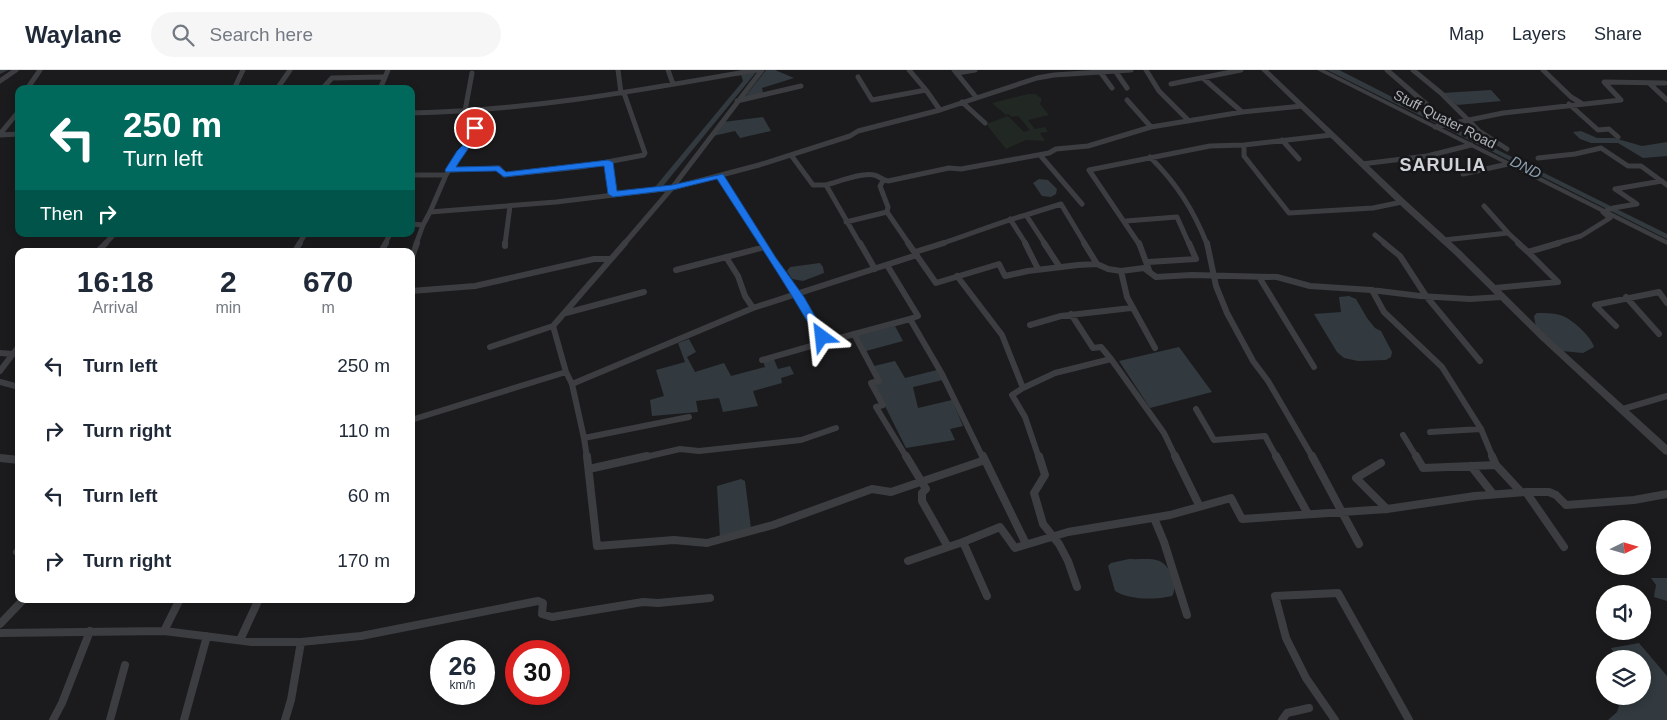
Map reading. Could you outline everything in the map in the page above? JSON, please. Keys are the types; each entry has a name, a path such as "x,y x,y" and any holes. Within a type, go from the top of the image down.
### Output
{"street":[{"path":"0,81 16,70"},
{"path":"30,85 40,70"},
{"path":"236,85 244,70"},
{"path":"279,85 290,70"},
{"path":"381,85 383,77 388,70"},
{"path":"415,174 499,168 504,175 608,162 645,153 623,93 618,70"},
{"path":"668,70 673,84"},
{"path":"415,113 480,112 623,93 756,70"},
{"path":"490,347 553,326 672,188 737,100 762,70"},
{"path":"909,70 940,110"},
{"path":"955,72 975,70"},
{"path":"430,212 510,206 672,188 791,155 850,136 858,131 940,110 976,97 1061,72 1101,73 1131,70"},
{"path":"1146,70 1159,91 1189,121"},
{"path":"1170,84 1204,79 1204,77 1241,70"},
{"path":"1264,70 1667,451"},
{"name":"Stuff Quater Road","path":"1320,70 1667,243"},
{"path":"1387,70 1448,123"},
{"path":"1412,70 1441,93 1466,119 1507,149"},
{"path":"1542,70 1571,98 1581,103"},
{"path":"955,72 976,97"},
{"path":"1113,72 1127,88"},
{"path":"465,111 472,73"},
{"path":"1101,73 1112,88"},
{"path":"326,85 332,78 383,77"},
{"path":"858,77 872,100 926,90"},
{"path":"1204,79 1242,112"},
{"path":"1435,127 1466,119 1569,104 1621,100 1604,82 1665,83"},
{"path":"1649,83 1667,100"},
{"path":"737,100 801,86"},
{"path":"1127,100 1151,127"},
{"path":"962,102 985,123"},
{"path":"1569,104 1598,130 1609,129 1618,137"},
{"path":"791,155 813,185 826,185 869,174 877,175 883,181 888,182 949,168 961,169 1103,142 1151,127 1242,112 1302,106"},
{"path":"415,248 423,225 447,173 460,153 470,143 480,112"},
{"path":"0,135 15,116"},
{"path":"0,135 15,134"},
{"path":"1149,270 1148,262 1138,240 1089,170 1219,145 1244,145 1331,135"},
{"path":"1282,140 1299,159"},
{"path":"1244,145 1244,156 1289,213 1373,208 1402,202"},
{"path":"1362,164 1427,156 1471,145"},
{"path":"1538,158 1575,154 1601,148 1628,166 1641,166 1667,185"},
{"path":"1040,155 1082,204"},
{"path":"1150,157 1171,178 1187,201 1207,243 1213,275 1221,301 1243,345 1268,381 1309,451 1359,544"},
{"path":"608,162 613,194"},
{"path":"1463,174 1508,164"},
{"path":"720,176 825,342"},
{"path":"883,181 880,186 888,207 887,212 936,283 999,264 1005,276 1059,266 1097,264 1108,269 1121,271 1144,268 1149,270 1156,278 1213,275 1283,278 1310,286 1475,300 1502,297"},
{"path":"1528,252 1581,236 1610,218 1603,212 1637,204 1615,189 1662,181"},
{"path":"826,185 875,269"},
{"path":"572,384 753,308 887,265 972,234 995,223 1061,204 1097,264"},
{"path":"504,246 510,206"},
{"path":"1484,206 1508,233 1558,282 1494,288"},
{"path":"846,222 887,212"},
{"path":"1026,215 1059,266"},
{"path":"1126,221 1177,216 1196,259"},
{"path":"1010,219 1032,254 1038,269"},
{"path":"415,224 423,225"},
{"path":"1444,240 1508,233"},
{"path":"1375,235 1400,256 1426,296 1480,361"},
{"path":"101,248 111,237"},
{"path":"297,248 303,237"},
{"path":"383,248 388,237"},
{"path":"676,270 765,247"},
{"path":"726,257 741,283 741,290 753,308"},
{"path":"415,290 475,286 594,259 611,259"},
{"path":"1148,262 1210,259"},
{"path":"762,360 918,316 887,265"},
{"path":"1121,271 1124,278 1124,291 1131,308 1155,348"},
{"path":"957,276 1002,334 1024,388"},
{"path":"1259,277 1314,367"},
{"path":"1372,290 1384,312 1442,367 1481,429 1496,465 1523,492 1564,547"},
{"path":"564,313 644,292"},
{"path":"1616,326 1595,305 1659,292 1667,304"},
{"path":"1626,298 1659,334"},
{"path":"1030,325 1071,314 1131,308"},
{"path":"1071,314 1093,348 1101,346 1164,433 1199,505"},
{"path":"910,319 938,364 1026,544"},
{"path":"553,326 566,372 572,384 584,438 597,546 674,540 707,543 773,525 872,490 891,492 985,460"},
{"path":"854,334 879,381 871,383 883,405 876,407 922,481 926,489 922,493 922,501 948,547"},
{"path":"0,371 15,351"},
{"path":"0,353 13,354"},
{"path":"1077,587 1068,561 1043,524 1034,493 1045,475 1025,417 1012,395 1042,377 1059,370 1111,360"},
{"path":"415,419 566,372"},
{"path":"0,382 15,386"},
{"path":"1622,409 1667,396"},
{"path":"1196,409 1214,440 1265,436 1308,514"},
{"path":"584,438 689,417"},
{"path":"589,469 680,449 689,451 734,448 801,440 836,428"},
{"path":"1430,432 1481,429"},
{"path":"1403,435 1423,468 1496,465"},
{"path":"0,458 15,460"},
{"path":"1382,463 1356,478 1387,509"},
{"path":"1472,466 1493,494"},
{"path":"908,561 1000,527 1015,548 1052,535 1154,518 1231,498 1242,520 1308,514 1342,514 1493,494 1523,492 1550,492 1566,505 1634,500 1667,494"},
{"path":"1154,518 1168,548 1175,582 1187,615"},
{"path":"963,542 987,596"},
{"path":"1335,720 1306,678 1290,646 1275,596 1338,593 1409,720"},
{"path":"0,633 164,631 252,642 301,642 361,636 538,600 543,603 542,614 552,617 643,602 658,603 710,598"},
{"path":"0,624 20,603"},
{"path":"164,631 178,603"},
{"path":"240,640 258,603"},
{"path":"53,720 62,703 90,631"},
{"path":"184,720 207,636"},
{"path":"285,720 301,642"},
{"path":"110,720 126,665"},
{"path":"1282,720 1287,713 1309,708"}],"shaded area":[{"path":"766,70 775,70 794,78 762,88 763,93 744,98"},
{"path":"1327,70 1339,70 1404,103 1402,107"},
{"path":"757,71 663,186 655,187 743,81 741,74"},
{"path":"1491,90 1501,101 1457,105 1442,93"},
{"path":"1028,94 1036,94 1042,99 1040,104 1049,115 1028,120 1035,129 1045,127 1048,132 1040,133 1045,141 1026,140 1006,149 986,124 1008,116 1024,132 1030,130 1018,116 1006,115 992,103"},
{"path":"763,117 771,131 740,138 735,131 713,136 723,122"},
{"path":"1581,131 1597,138 1614,138 1642,146 1667,142 1667,156 1643,158 1618,143 1591,143 1580,139 1573,132"},
{"path":"1039,179 1048,180 1057,189 1056,194 1051,197 1042,196 1033,183"},
{"path":"820,263 824,273 803,281 792,279 787,271 790,267"},
{"path":"1349,296 1356,299 1367,318 1375,328 1381,331 1392,352 1391,357 1386,360 1358,361 1344,358 1337,352 1314,314 1341,312 1339,297"},
{"path":"1537,313 1557,314 1570,320 1585,333 1594,347 1583,353 1562,351 1536,328 1534,316"},
{"path":"895,326 903,341 866,351 858,336"},
{"path":"689,339 696,352 687,357 695,372 724,363 731,376 765,367 763,361 773,357 778,369 790,366 794,374 781,378 782,383 753,391 758,406 723,412 719,398 696,401 698,412 652,416 650,400 664,396 656,370 685,362 678,343"},
{"path":"1179,347 1212,392 1150,408 1119,361"},
{"path":"895,361 905,378 937,370 943,380 913,387 918,408 952,400 963,426 950,429 955,440 906,448 874,384 882,382 874,366"},
{"path":"741,479 745,481 751,528 720,537 717,486"},
{"path":"1129,559 1150,559 1160,561 1165,565 1174,584 1172,596 1142,598 1127,596 1115,591 1108,566 1111,563"},
{"path":"1651,578 1667,578 1667,601 1654,597 1656,585"},
{"path":"1639,643 1645,650 1612,650 1611,648"},
{"path":"1651,657 1667,676 1667,720 1608,720 1617,712 1619,705 1651,705"}],"waterway":[{"path":"0,72 5,70"},
{"name":"DND","path":"1393,100 1667,237"}],"district":[{"name":"SARULIA","path":"1443,165"}],"route":[{"path":"475,128 470,143 460,153 449,170 499,168 504,175 581,167 608,162 613,194 672,188 720,176 773,260 801,300 822,337"}]}
